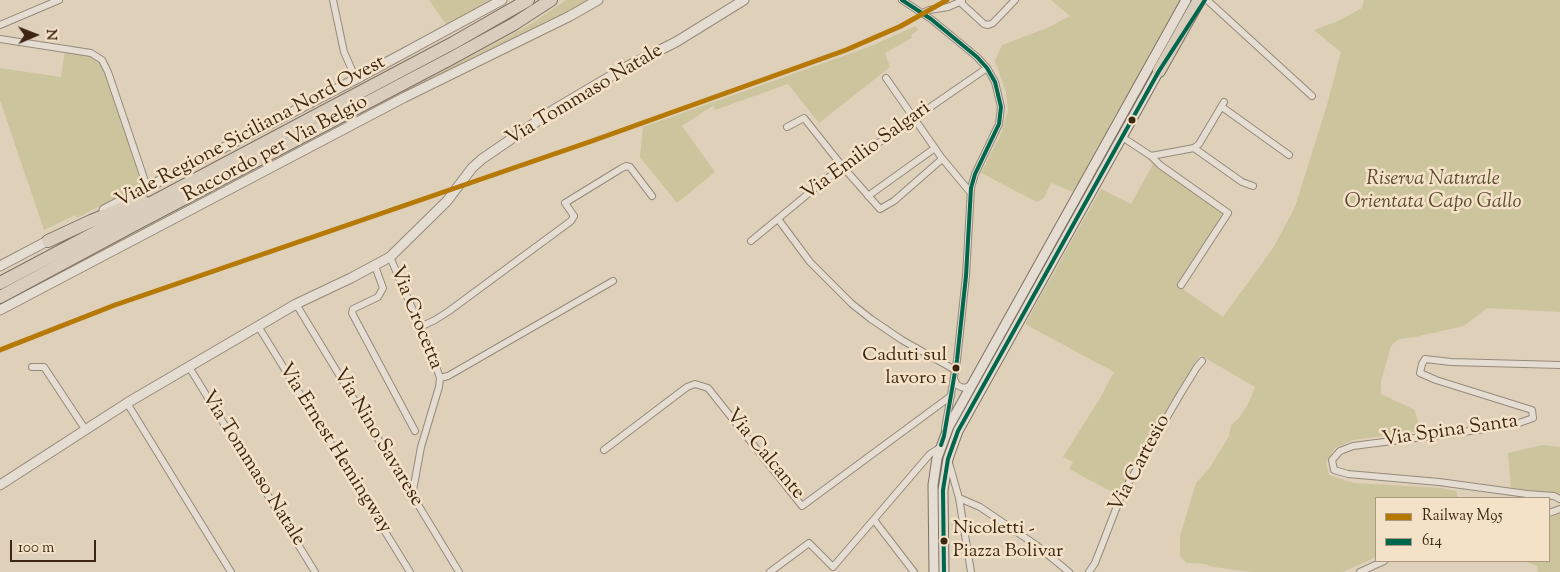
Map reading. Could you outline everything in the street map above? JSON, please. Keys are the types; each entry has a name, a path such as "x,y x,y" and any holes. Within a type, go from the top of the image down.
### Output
{"highway":[{"name":"Raccordo per Via Belgio","path":"0,283 453,43 528,0"},
{"name":"Raccordo per Via Belgio","path":"0,297 450,59 514,24 551,0"},
{"path":"1159,71 1199,0"},
{"path":"48,241 98,217 154,195 278,130 337,104"}],"street":[{"path":"0,25 59,0"},
{"path":"333,0 344,52 356,79"},
{"name":"Viale Regione Siciliana Nord Ovest","path":"0,266 502,0"},
{"name":"Viale Regione Siciliana Nord Ovest","path":"0,310 379,110 570,16 598,0"},
{"name":"Via Tommaso Natale","path":"0,485 127,403 258,326 296,304 390,257 448,201 472,168 482,159 555,109 628,66 676,42 731,4 744,0"},
{"path":"902,0 931,19 967,47 987,68 998,91 1001,107 1001,116 995,133 975,174 970,192 966,276 954,379 944,436"},
{"path":"923,14 929,10 940,9 961,1 984,24 988,25 993,23 1015,0"},
{"path":"934,572 932,499 935,470 944,436 1014,306 1186,0"},
{"path":"944,572 942,500 944,480 948,459 963,421 1159,71 1206,0 1312,96"},
{"path":"931,19 940,9"},
{"path":"0,39 91,53 102,60 108,72 147,187"},
{"name":"Via Emilio Salgari","path":"751,240 843,167 987,68"},
{"path":"886,78 942,159 970,192"},
{"path":"1151,156 1167,152 1182,152 1194,148 1199,144 1223,104 1289,155"},
{"path":"787,127 804,118 880,209 894,201 942,159"},
{"path":"1122,137 1151,156 1160,165 1228,214 1181,285"},
{"path":"868,196 935,148"},
{"path":"1194,148 1242,182 1253,186"},
{"path":"420,327 449,311 571,221 574,218 573,213 565,203 626,166 633,170 652,196"},
{"path":"778,219 810,262 852,304 894,335 955,370"},
{"name":"Via Crocetta","path":"390,257 437,366 440,378 421,447 412,496"},
{"name":"Via Crocetta","path":"375,266 383,288 378,297 353,309 352,313 415,431"},
{"path":"1029,280 1027,287 1029,293 1032,293 1039,285"},
{"path":"440,378 448,376 612,281"},
{"name":"Via Nino Savarese","path":"296,304 459,572"},
{"path":"1014,306 1019,304 1023,306 1022,315"},
{"name":"Via Ernest Hemingway","path":"258,326 410,572"},
{"name":"Via Spina Santa","path":"1560,365 1451,362 1425,359 1420,372 1436,380 1532,410 1533,418 1519,424 1352,446 1340,451 1332,460 1334,470 1348,474 1439,482 1554,496 1560,499"},
{"name":"Via Cartesio","path":"1089,572 1095,563 1121,496 1188,380 1202,361"},
{"path":"32,367 44,367 85,430"},
{"name":"Via Tommaso Natale","path":"189,367 315,572"},
{"path":"954,379 957,385 961,387 965,388 971,385"},
{"name":"Via Calcante","path":"604,450 687,387 695,384 708,388 802,506 951,396"},
{"path":"127,403 231,572"},
{"path":"770,572 809,543 833,566 930,454 940,447"},
{"path":"948,459 959,498 971,572"},
{"path":"959,498 980,507 1036,545 1069,572"},
{"path":"874,520 914,572"},
{"path":"1360,572 1382,562"}],"green space":[{"path":"429,0 491,0 446,24"},
{"path":"566,0 590,0 475,56 377,108 375,106 504,39 534,22"},
{"path":"1051,0 1180,0 1073,192 1051,183 1044,198 1037,202 981,173 1001,134 1008,110 1006,92 995,61 1002,45 1047,28 1070,16"},
{"path":"1190,0 1195,0 1032,290 1030,290"},
{"name":"Riserva Naturale Orientata Capo Gallo","path":"1364,0 1560,0 1560,312 1487,308 1464,326 1399,339 1391,346 1381,381 1381,394 1415,410 1420,431 1353,440 1335,448 1326,462 1329,475 1354,483 1442,488 1456,491 1458,497 1375,497 1375,557 1343,572 1252,572 1187,563 1180,556 1180,536 1196,483 1209,469 1229,436 1231,425 1239,418 1249,402 1255,387 1200,355 1118,495 1069,469 1073,462 1063,457 1099,400 1114,372 1025,324 1101,189 1131,204 1153,164 1225,214 1177,285 1223,317 1273,248 1295,207 1327,105 1341,52 1314,30 1338,21 1362,8"},
{"path":"916,26 918,30 911,35 912,38 885,53 890,67 819,123 788,84 715,110 714,106 711,107 682,126 715,172 677,203 640,157 643,127 866,48"},
{"path":"65,51 90,56 100,62 105,71 142,184 77,218 75,215 44,230 0,100 0,68 61,77"},
{"path":"1020,308 1021,311 958,423 944,459 939,489 941,572 938,572 936,489 941,459 949,434"},
{"path":"1542,445 1560,447 1560,494 1511,488 1508,453"},
{"path":"1560,513 1560,572 1538,572 1537,566 1527,562 1550,562 1550,518"}],"rail line":[{"name":"M95","path":"0,350 115,305 592,141 846,50 901,26 947,0"}],"transit line":[{"name":"614","path":"902,0 931,19 977,57 987,68 995,82 1001,107 999,124 975,174 971,188 966,276 957,360 941,445"},
{"name":"614","path":"944,572 943,490 948,459 958,431 1159,71 1205,0"}],"place":[{"name":"Caduti sul lavoro 1","path":"956,368"},
{"name":"Nicoletti - Piazza Bolivar","path":"944,541"}]}
